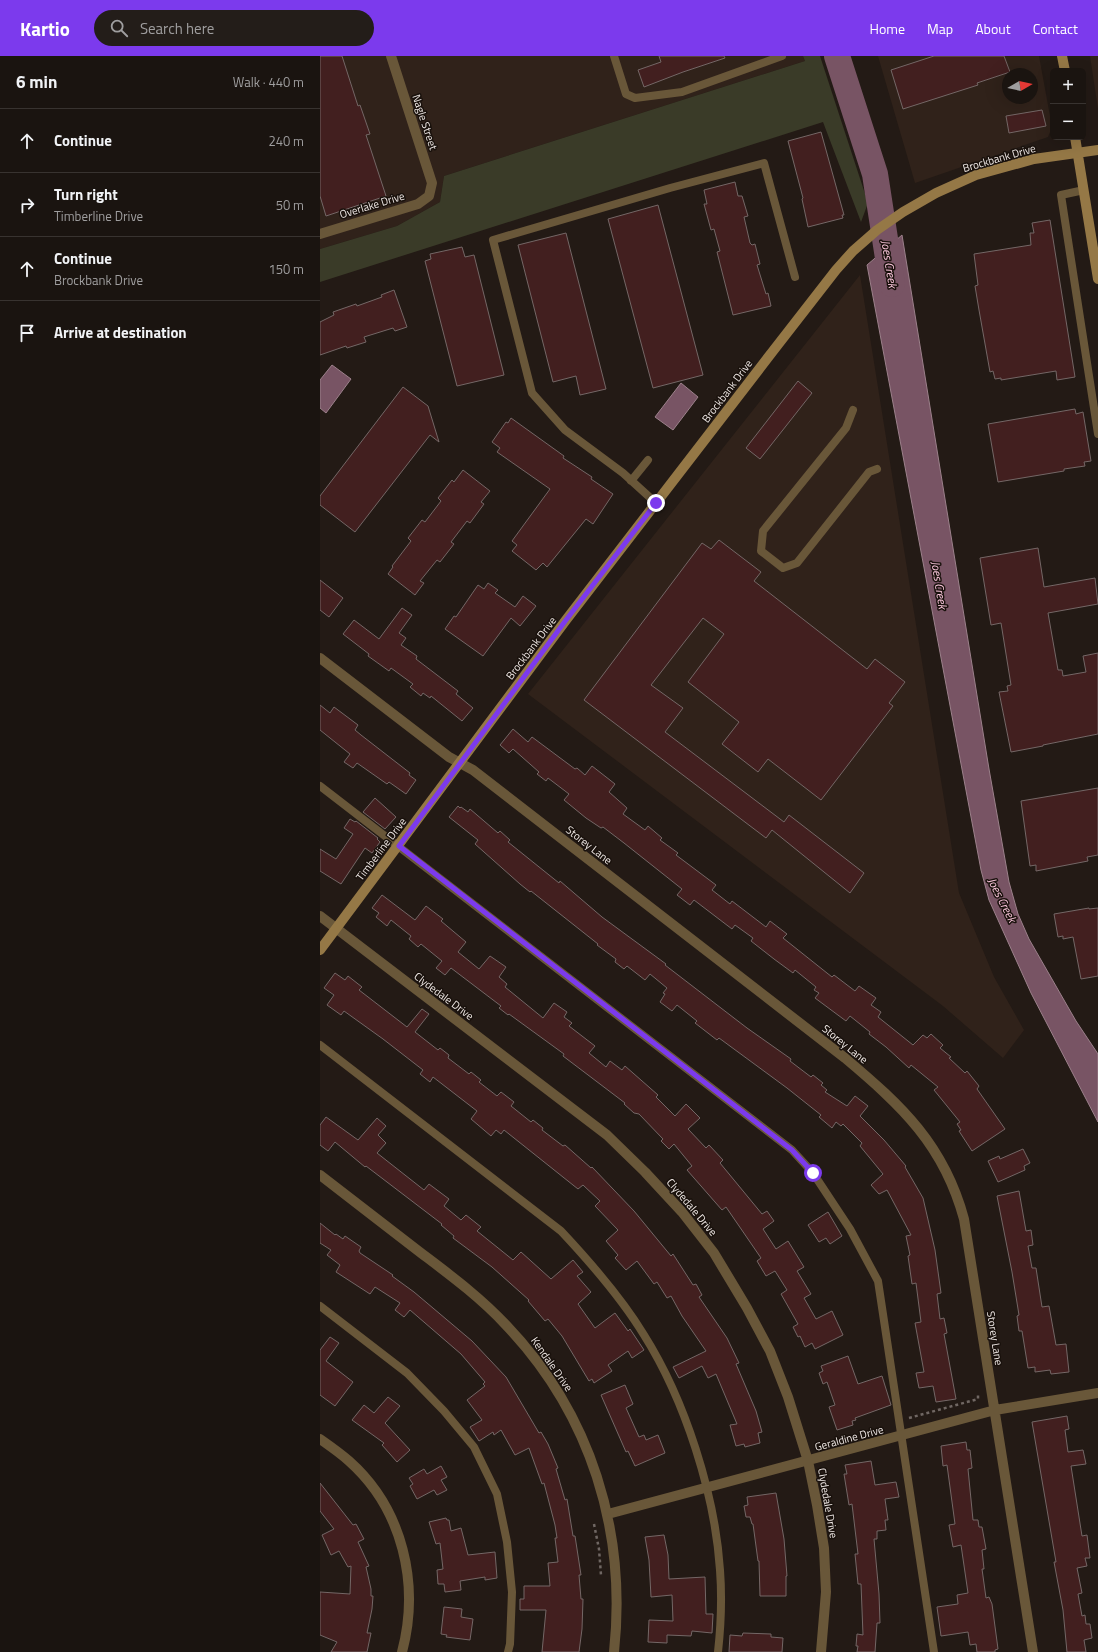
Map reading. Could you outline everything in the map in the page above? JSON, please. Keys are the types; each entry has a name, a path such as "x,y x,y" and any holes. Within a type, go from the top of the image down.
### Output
{"street":[{"name":"Nagle Street","path":"391,56 432,183 429,196"},
{"path":"1062,56 1064,68"},
{"path":"1076,140 1098,279"},
{"name":"Brockbank Drive","path":"460,762 656,503 810,304 853,251 877,230 927,198 949,187 989,171 1034,159 1098,150"},
{"name":"Overlake Drive","path":"320,234 418,204 429,196"},
{"name":"Storey Lane","path":"320,658 450,756 473,770 845,1058 877,1085 912,1120 927,1138 942,1161 958,1198 964,1220 1033,1652"},
{"name":"Timberline Drive","path":"320,950 399,846 460,762"},
{"name":"Clydedale Drive","path":"320,916 607,1135 645,1172 682,1212 714,1253 748,1308 770,1351 788,1397 808,1461 824,1548 826,1592 822,1652"},
{"name":"Kendale Drive","path":"320,1175 475,1295 506,1324 526,1346 544,1370 575,1424 589,1455 608,1514 616,1566 617,1596 614,1652"},
{"name":"Geraldine Drive","path":"608,1514 995,1410 1098,1393"},
{"path":"320,1439 349,1461 363,1475 376,1491 396,1526 407,1565 409,1583 409,1620 402,1652"}],"lane":[{"path":"614,56 626,94 634,98 682,92 782,56"},
{"path":"656,503 631,480 565,430 532,393 492,240 670,188 764,163 795,277"},
{"path":"1084,190 1061,195 1098,434"},
{"path":"853,410 846,428 763,531 761,550 783,568 797,563 869,472 877,469"},
{"path":"631,480 648,460"},
{"path":"320,786 792,1150 813,1173 850,1229 878,1280 934,1652"},
{"path":"320,1045 561,1231 592,1264 644,1335 680,1407 697,1453 707,1488 715,1527 720,1570 721,1624 718,1652"},
{"path":"320,1306 406,1373 444,1411 474,1447 497,1494 507,1542 512,1592 510,1644 508,1652"}],"path":[{"path":"900,1421 978,1399 977,1389"},
{"path":"594,1524 599,1549 601,1575"}],"shaded area":[{"path":"320,56 803,56 805,61 444,176 440,202 397,226 320,249"},
{"path":"878,56 1039,56 1050,116 1050,132 1048,137 915,183"},
{"path":"1090,56 1098,56 1098,109"},
{"path":"860,275 959,893 994,977 1024,1030 1003,1058 943,1006 528,694"}],"green space":[{"path":"803,56 820,56 868,203 861,222 823,122 320,282 320,249 397,226 440,202 444,176 805,61"}],"water":[{"path":"902,235 989,769 1009,882 1018,914 1029,939 1076,1021 1098,1054 1098,1122 1031,993 989,900 981,870 867,265"},
{"path":"332,365 351,379 326,413 320,408 320,380"},
{"path":"681,383 698,397 673,430 655,417"}],"building":[{"path":"320,56 342,56 358,106 360,105 370,134 366,135 386,196 326,216 320,196"},
{"path":"659,56 724,56 725,58 644,87 638,70 661,62"},
{"path":"934,56 1004,56 1008,68 1002,68 1002,75 977,83 978,85 903,109 891,70"},
{"path":"1042,110 1046,126 1009,133 1006,116"},
{"path":"821,132 844,215 842,215 843,218 808,227 803,198 788,141"},
{"path":"735,182 738,196 742,196 748,216 744,217 750,243 752,245 755,244 760,264 757,265 766,294 768,293 771,306 733,315 717,252 720,251 714,229 711,230 704,204 707,204 704,190"},
{"path":"658,205 703,375 653,388 608,219"},
{"path":"1050,220 1075,377 1057,380 1056,371 1001,380 1001,378 995,379 993,371 990,372 979,310 975,286 978,285 974,254 1031,245 1030,233 1034,233 1032,223"},
{"path":"566,233 606,389 580,395 576,376 553,382 518,245"},
{"path":"462,247 465,257 474,255 504,375 457,386 425,261 431,259 430,254"},
{"path":"394,290 407,327 395,331 393,328 364,337 366,342 347,348 346,346 320,355 320,322 334,315 333,312 356,304 357,306 382,297 381,295"},
{"path":"798,381 812,393 760,459 746,448"},
{"path":"403,387 428,406 439,442 430,435 355,532 320,505 320,496"},
{"path":"1075,409 1076,414 1083,412 1091,461 1084,462 1085,466 1064,469 1064,471 998,482 988,424"},
{"path":"511,418 613,494 593,524 586,519 547,567 543,563 536,570 512,551 517,545 512,541 550,489 497,452 500,448 492,442 506,422 508,423"},
{"path":"463,470 490,491 481,502 484,504 470,523 467,521 451,542 454,544 440,562 437,560 420,581 424,583 415,595 388,574 393,567 392,566 411,541 408,538 422,520 425,522 441,501 438,498 452,480 454,482"},
{"path":"719,540 761,572 754,581 867,669 875,659 905,682 889,703 893,706 821,800 768,759 758,772 722,744 739,722 688,682 724,634 703,618 651,685 683,708 665,732 784,822 789,815 864,873 850,893 772,830 766,838 584,700 702,543 711,549"},
{"path":"1038,548 1044,587 1095,578 1098,604 1048,613 1058,670 1062,670 1063,676 1086,672 1083,656 1098,653 1098,734 1011,752 999,692 1008,691 1007,686 1011,685 1001,623 991,625 980,558"},
{"path":"320,580 343,598 329,617 320,610"},
{"path":"488,583 498,590 495,593 515,607 523,596 536,606 520,626 511,618 483,656 445,629 454,616 456,617 478,585 484,589"},
{"path":"402,608 412,615 399,633 406,638 401,645 417,656 416,659 458,691 456,694 473,708 462,721 431,696 430,698 423,693 421,696 410,687 413,684 391,668 389,671 368,656 369,654 343,634 354,620 379,639"},
{"path":"320,705 330,713 334,707 358,725 355,730 410,773 409,775 416,780 406,794 389,782 387,784 357,763 353,768 344,762 350,754 320,730"},
{"path":"513,729 528,742 532,737 585,775 592,766 615,784 609,792 627,808 623,814 645,830 648,826 662,838 660,840 678,853 676,855 716,885 712,890 730,904 732,901 766,927 770,921 787,934 783,938 832,977 834,975 855,991 859,986 876,998 871,1005 881,1012 878,1017 913,1045 923,1035 927,1038 931,1034 943,1045 940,1048 951,1057 949,1058 965,1073 967,1071 979,1086 977,1089 1005,1129 972,1151 959,1131 961,1130 957,1124 960,1122 934,1090 938,1087 911,1065 909,1068 869,1034 870,1032 850,1016 846,1021 815,998 819,993 814,990 816,987 795,970 793,973 774,959 751,941 753,938 735,925 732,929 694,900 690,905 677,895 682,889 603,827 601,828 586,818 564,800 569,794 548,778 546,781 537,774 539,772 513,749 509,753 500,745"},
{"path":"1098,788 1098,855 1087,857 1088,861 1036,871 1036,865 1030,866 1021,801"},
{"path":"375,798 396,817 385,829 363,812"},
{"path":"458,806 468,812 470,809 498,833 500,831 510,840 508,842 559,883 560,881 602,917 666,964 665,965 747,1028 791,1059 790,1061 811,1077 813,1075 823,1083 821,1085 827,1090 825,1092 847,1106 855,1096 868,1106 860,1116 884,1140 906,1166 905,1167 923,1198 935,1250 941,1293 937,1294 940,1319 944,1318 947,1333 944,1334 956,1399 936,1402 933,1386 919,1388 916,1373 924,1372 915,1323 921,1322 916,1283 912,1284 908,1256 910,1255 906,1236 911,1235 887,1190 879,1194 871,1185 883,1174 860,1146 862,1143 843,1124 841,1126 836,1122 832,1128 819,1117 821,1115 787,1088 719,1038 717,1040 695,1023 697,1021 677,1005 672,1011 660,1002 665,994 663,993 667,988 650,974 645,980 627,966 624,969 615,962 616,959 531,891 530,892 520,884 475,844 478,840 449,817"},
{"path":"350,819 355,822 356,821 378,838 377,839 380,842 372,853 365,848 341,884 320,871 320,849 336,859 353,834 344,828"},
{"path":"382,895 415,920 426,906 443,919 441,921 466,942 458,952 479,969 490,956 506,967 499,977 507,984 505,987 543,1018 554,1003 567,1012 564,1017 572,1023 569,1026 595,1046 589,1053 606,1067 610,1061 622,1070 625,1066 658,1095 656,1097 675,1116 686,1104 700,1118 688,1129 706,1148 709,1145 723,1160 720,1163 762,1214 767,1211 774,1221 763,1229 776,1249 788,1241 804,1267 797,1271 811,1294 804,1298 816,1319 832,1311 843,1335 815,1349 812,1343 805,1347 800,1336 798,1337 793,1327 798,1324 781,1294 787,1290 775,1271 766,1276 757,1261 761,1258 726,1207 722,1210 687,1170 692,1166 674,1144 669,1149 661,1141 663,1139 639,1114 634,1113 624,1104 625,1103 563,1056 564,1054 509,1014 508,1015 499,1008 501,1006 451,968 445,975 436,968 442,961 421,944 418,947 409,939 411,936 391,920 387,926 376,917 379,913 372,908"},
{"path":"1089,908 1098,908 1098,976 1081,979 1073,937 1063,939 1063,936 1058,937 1054,914"},
{"path":"335,973 345,980 348,976 362,987 359,990 407,1027 422,1009 429,1014 415,1032 438,1050 440,1048 449,1055 448,1058 469,1074 471,1072 481,1080 479,1082 497,1096 501,1092 514,1102 511,1106 531,1122 533,1120 543,1128 542,1130 563,1146 565,1145 591,1168 592,1167 634,1211 671,1256 673,1254 693,1285 696,1284 702,1295 699,1297 727,1338 739,1363 736,1364 756,1411 762,1432 758,1433 760,1443 745,1447 744,1444 736,1446 730,1425 737,1424 716,1374 708,1378 702,1366 679,1378 673,1367 706,1351 682,1316 671,1296 667,1298 657,1282 654,1284 637,1261 626,1270 615,1258 618,1255 606,1241 618,1230 595,1206 600,1201 583,1185 578,1189 504,1130 501,1134 496,1130 491,1136 471,1119 477,1111 433,1077 430,1082 420,1074 423,1070 344,1011 341,1015 327,1005 334,995 324,988"},
{"path":"326,1117 358,1140 377,1118 386,1126 378,1135 386,1143 377,1153 424,1190 429,1184 449,1199 444,1206 461,1220 466,1215 481,1227 477,1231 513,1260 521,1252 551,1279 573,1260 583,1272 577,1276 591,1292 578,1304 595,1328 615,1313 628,1331 630,1329 644,1350 632,1358 628,1351 608,1365 612,1371 594,1383 592,1379 589,1381 562,1336 548,1319 545,1321 528,1301 529,1300 492,1267 453,1238 454,1236 441,1225 442,1224 366,1166 365,1167 335,1142 328,1151 320,1145 320,1125"},
{"path":"1023,1149 1030,1163 1024,1166 1025,1170 998,1182 988,1161 999,1156 1000,1159"},
{"path":"1019,1191 1026,1231 1031,1230 1033,1245 1028,1246 1032,1268 1036,1268 1042,1307 1049,1306 1056,1345 1066,1344 1069,1372 1051,1374 1050,1370 1035,1372 1035,1367 1028,1368 1022,1331 1019,1331 1017,1316 1019,1315 1012,1272 997,1196"},
{"path":"828,1212 842,1236 830,1244 826,1238 819,1242 808,1225"},
{"path":"320,1223 335,1235 336,1234 343,1239 345,1236 361,1247 359,1251 360,1253 393,1275 392,1276 414,1292 472,1341 506,1377 539,1433 541,1432 548,1444 558,1468 556,1469 565,1500 567,1499 573,1536 575,1536 581,1575 579,1575 581,1599 583,1599 582,1629 579,1652 542,1652 546,1610 520,1610 520,1599 524,1599 524,1586 550,1586 548,1563 558,1562 555,1525 544,1483 542,1484 529,1448 515,1455 501,1430 494,1435 493,1432 479,1441 470,1427 482,1420 467,1400 485,1386 483,1384 485,1382 461,1354 410,1310 404,1317 395,1310 400,1303 375,1287 370,1294 336,1272 340,1265 327,1255 331,1250 320,1243"},
{"path":"330,1337 339,1343 326,1361 353,1382 335,1406 320,1395 320,1350"},
{"path":"848,1356 858,1384 882,1376 891,1405 855,1418 856,1420 852,1421 853,1425 837,1430 829,1407 835,1405 827,1382 823,1384 819,1373 823,1371 821,1366"},
{"path":"625,1385 633,1404 626,1408 639,1437 644,1435 646,1440 658,1435 665,1453 635,1466 628,1451 626,1452 601,1395"},
{"path":"388,1397 400,1406 385,1423 410,1450 397,1462 382,1445 384,1443 352,1420 364,1405 374,1413"},
{"path":"1067,1416 1069,1429 1065,1430 1068,1452 1083,1450 1086,1464 1071,1466 1082,1536 1087,1535 1090,1558 1085,1558 1087,1566 1077,1568 1082,1593 1078,1594 1082,1616 1085,1615 1086,1624 1090,1624 1092,1638 1084,1640 1086,1652 1067,1652 1063,1610 1054,1562 1056,1562 1032,1422"},
{"path":"966,1442 967,1450 970,1450 972,1468 968,1469 973,1520 978,1520 979,1527 982,1527 986,1549 982,1550 984,1569 982,1569 986,1598 989,1597 992,1604 998,1649 995,1650 995,1652 977,1652 976,1644 970,1645 968,1632 941,1636 937,1607 958,1604 957,1595 968,1593 961,1545 953,1547 949,1525 955,1524 947,1465 943,1466 941,1446"},
{"path":"871,1461 875,1485 896,1482 899,1497 885,1499 888,1520 885,1520 886,1530 877,1531 877,1539 874,1539 880,1623 877,1623 875,1652 857,1652 857,1634 863,1635 861,1584 858,1584 855,1554 858,1554 852,1504 849,1505 844,1474 847,1474 845,1465"},
{"path":"441,1466 447,1477 441,1480 447,1490 437,1495 434,1490 417,1499 410,1486 413,1484 409,1478 424,1469 427,1474"},
{"path":"320,1483 353,1525 356,1524 364,1539 358,1542 369,1566 366,1567 371,1596 373,1596 367,1633 371,1633 367,1652 331,1652 337,1642 320,1635 320,1592 350,1594 351,1566 348,1567 339,1551 331,1555 322,1535 334,1529 320,1511"},
{"path":"776,1493 784,1539 787,1576 786,1596 760,1596 759,1561 753,1524 750,1517 746,1517 744,1506 748,1505 747,1497"},
{"path":"446,1518 449,1520 451,1531 461,1528 468,1555 495,1552 497,1578 485,1580 485,1577 460,1581 461,1590 445,1592 444,1584 438,1584 437,1570 443,1569 440,1543 436,1544 429,1522"},
{"path":"664,1535 668,1555 669,1579 705,1577 706,1614 713,1614 712,1633 692,1631 691,1636 667,1635 667,1643 648,1642 649,1620 673,1621 672,1595 651,1597 649,1560 645,1537"},
{"path":"444,1607 462,1609 461,1617 473,1619 470,1640 446,1637 447,1635 441,1634"},
{"path":"743,1633 771,1634 771,1637 783,1638 782,1652 729,1652 730,1635 742,1636"}],"waterway":[{"name":"Joes Creek","path":"837,56 875,174 892,284"}],"route":[{"path":"656,503 566,620 399,846 792,1150 813,1173"}]}
